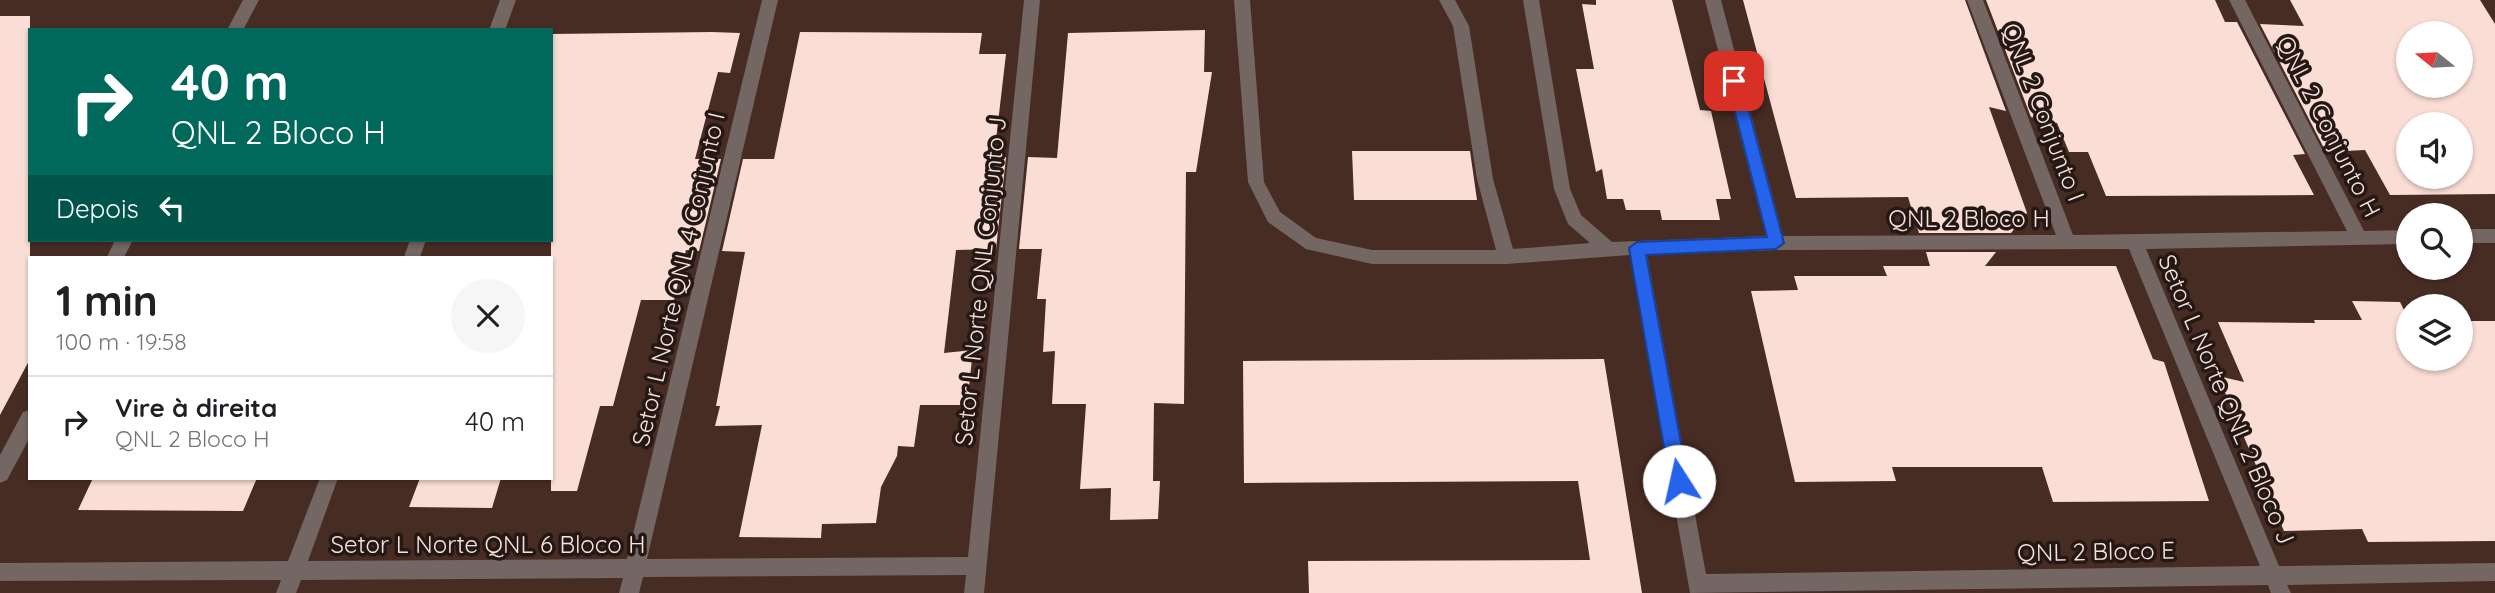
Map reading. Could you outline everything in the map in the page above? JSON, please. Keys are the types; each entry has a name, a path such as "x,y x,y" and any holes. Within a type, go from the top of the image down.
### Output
{"street":[{"path":"236,28 251,0"},
{"path":"498,28 508,0"},
{"name":"Setor L Norte QNL 4 Conjunto I","path":"629,593 770,0"},
{"name":"Setor L Norte QNL Conjunto J","path":"974,593 1032,0"},
{"name":"QNL 2 Bloco H","path":"1242,0 1255,183 1274,217 1312,244 1372,257 1507,257 1608,249 1776,243 2135,242 2396,237"},
{"path":"1447,0 1461,26 1485,178 1507,257"},
{"path":"1531,0 1562,189 1574,219 1608,249"},
{"path":"1713,0 1776,243"},
{"name":"QNL 2 Conjunto I","path":"1975,0 2067,242"},
{"name":"QNL 2 Conjunto H","path":"2237,0 2359,238"},
{"path":"2473,236 2495,236"},
{"name":"Setor L Norte QNL 2 Bloco J","path":"2135,242 2277,584"},
{"path":"1637,248 1699,588"},
{"path":"0,474 28,422"},
{"path":"286,593 328,480"},
{"name":"Setor L Norte QNL 6 Bloco H","path":"0,572 976,566"},
{"name":"QNL 2 Bloco E","path":"1699,588 2277,584 2495,572"}],"building":[{"path":"1596,0 1672,0 1700,110 1711,111 1731,199 1716,199 1720,220 1662,220 1660,210 1626,210 1623,199 1607,199 1602,169 1596,172 1576,69 1594,69 1582,4 1596,5"},
{"path":"1743,0 1965,0 2006,111 1989,107 2027,213 2011,233 1919,233 1908,197 1796,198"},
{"path":"1986,0 2215,0 2225,22 2237,22 2305,154 2293,155 2314,195 2106,196 2088,152 2069,152 2057,123 2031,117"},
{"path":"2290,0 2480,0 2495,24 2495,194 2390,195 2365,150 2326,152 2260,24 2304,26"},
{"path":"0,16 30,16 28,363 0,415"},
{"path":"1205,30 1204,72 1212,72 1196,172 1186,172 1184,404 1154,403 1153,481 1160,481 1158,519 1110,520 1111,488 1080,489 1086,404 1052,404 1055,351 1043,352 1046,299 1037,299 1042,249 1019,249 1028,157 1057,158 1068,33"},
{"path":"800,32 982,33 979,54 1006,54 994,157 1006,157 996,249 956,250 944,353 973,350 967,405 920,405 914,447 898,446 897,456 881,487 876,523 822,524 821,538 739,537 762,425 715,426 720,406 716,406 745,252 722,251 743,159 774,159"},
{"path":"740,33 730,73 718,72 695,159 721,159 699,251 686,250 674,300 641,300 613,406 600,406 577,491 551,491 553,34"},
{"path":"1352,151 1470,151 1477,200 1354,200"},
{"path":"1926,252 1996,252 1985,266 2116,266 2153,359 2164,362 2209,501 2053,502 2042,467 1892,467 1896,481 1795,482 1751,291 1798,290 1794,276 1887,276 1883,266 1930,266"},
{"path":"2352,301 2396,302 2396,371 2473,371 2473,321 2495,321 2495,541 2368,542 2362,529 2284,531 2218,376 2244,382 2218,322 2315,323 2314,320 2362,320"},
{"path":"1604,359 1642,593 1309,593 1308,561 1590,560 1578,481 1244,483 1243,361"},
{"path":"92,480 256,480 243,511 78,510"},
{"path":"419,480 500,480 492,508 409,507"}],"route":[{"path":"1679,481 1637,248 1776,243 1734,81"}]}
